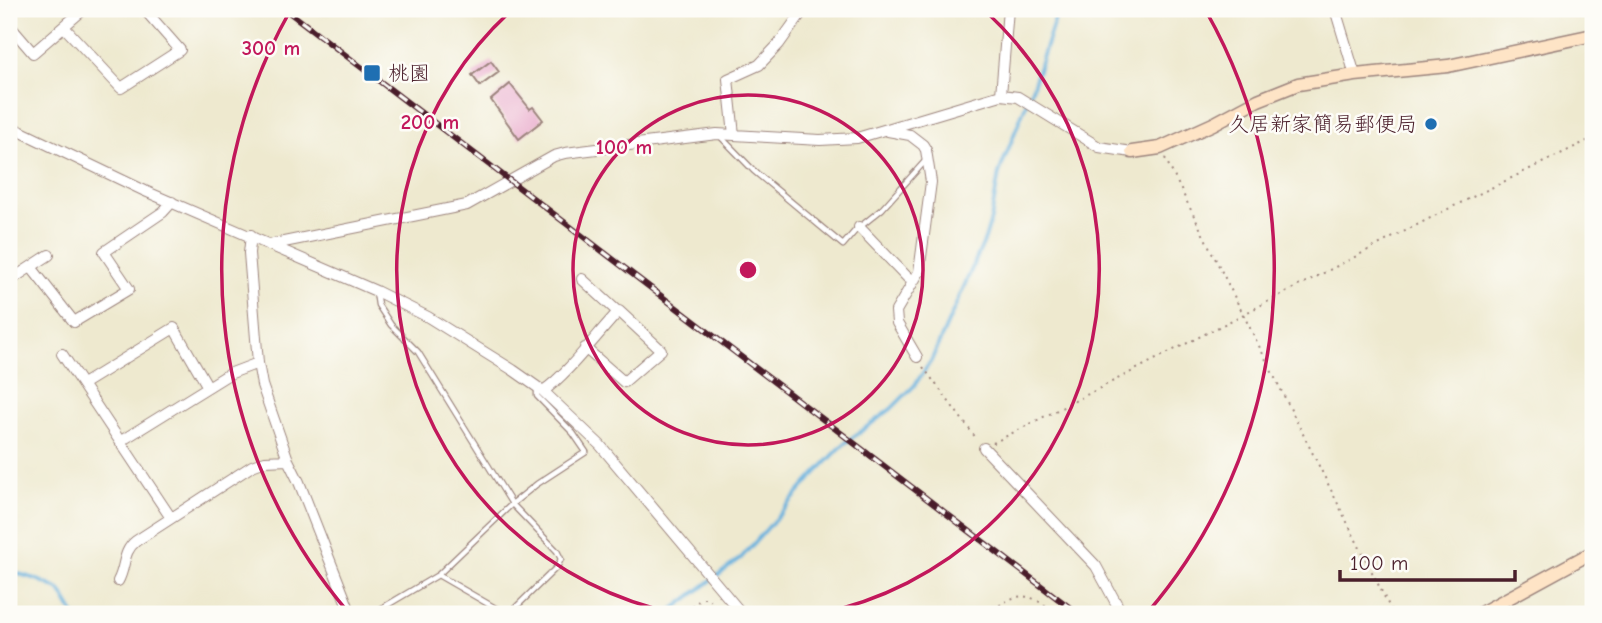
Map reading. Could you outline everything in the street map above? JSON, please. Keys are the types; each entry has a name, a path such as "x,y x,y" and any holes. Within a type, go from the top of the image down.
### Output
{"street":[{"path":"9,25 33,53 64,27 72,13 84,9"},
{"path":"64,27 121,88 180,50 144,9"},
{"path":"734,135 728,79 758,65 779,44 804,9"},
{"path":"1001,95 1008,9"},
{"path":"1335,9 1355,75"},
{"path":"269,245 467,205 554,156 717,134 844,140 887,131 1001,95 1018,97 1099,147 1132,152 1160,148 1281,90 1355,75 1448,66 1593,35"},
{"path":"9,126 172,202 376,291 438,323 490,355 540,389 600,445 742,614"},
{"path":"887,131 911,135 926,150 928,158 931,182 919,272 896,311 897,323 917,357"},
{"path":"31,267 75,322 129,289 103,252 163,212 172,202"},
{"path":"859,228 908,278 915,279"},
{"path":"251,235 249,253 262,385 288,460 351,614"},
{"path":"9,281 49,255"},
{"path":"582,279 661,350 624,382 585,348"},
{"path":"540,389 551,385 618,312"},
{"path":"83,384 174,328 208,387"},
{"path":"62,354 172,518"},
{"path":"121,441 229,374 258,363"},
{"path":"984,448 1096,565 1122,614"},
{"path":"118,581 128,547 252,466 265,461 288,460"},
{"path":"1479,614 1593,552"}],"lane":[{"path":"717,134 754,171 843,245 928,158"},
{"path":"376,291 378,306 391,325 418,352 512,504 557,551 561,559 557,567 512,613 497,609 438,575"},
{"path":"372,614 438,575 512,504 586,452 567,427 537,396 540,389"}],"path":[{"path":"917,357 984,448 1245,316 1446,210 1593,138"},
{"path":"1160,148 1393,614"},
{"path":"988,614 1010,598 1020,595 1039,600 1057,614"},
{"path":"680,614 703,598 708,598 724,614"}],"building":[{"path":"491,61 499,72 480,86 472,75"},
{"path":"510,84 530,109 533,107 543,120 519,139 491,100"}],"waterway":[{"path":"667,614 741,558 845,443 891,409 914,386 931,361 985,239 999,173 1033,86 1058,9"},
{"path":"9,571 60,590 74,614"}],"railway":[{"path":"285,9 1078,614"}],"place":[{"name":"桃園","path":"372,73"},
{"name":"久居新家簡易郵便局","path":"1431,124"}]}
